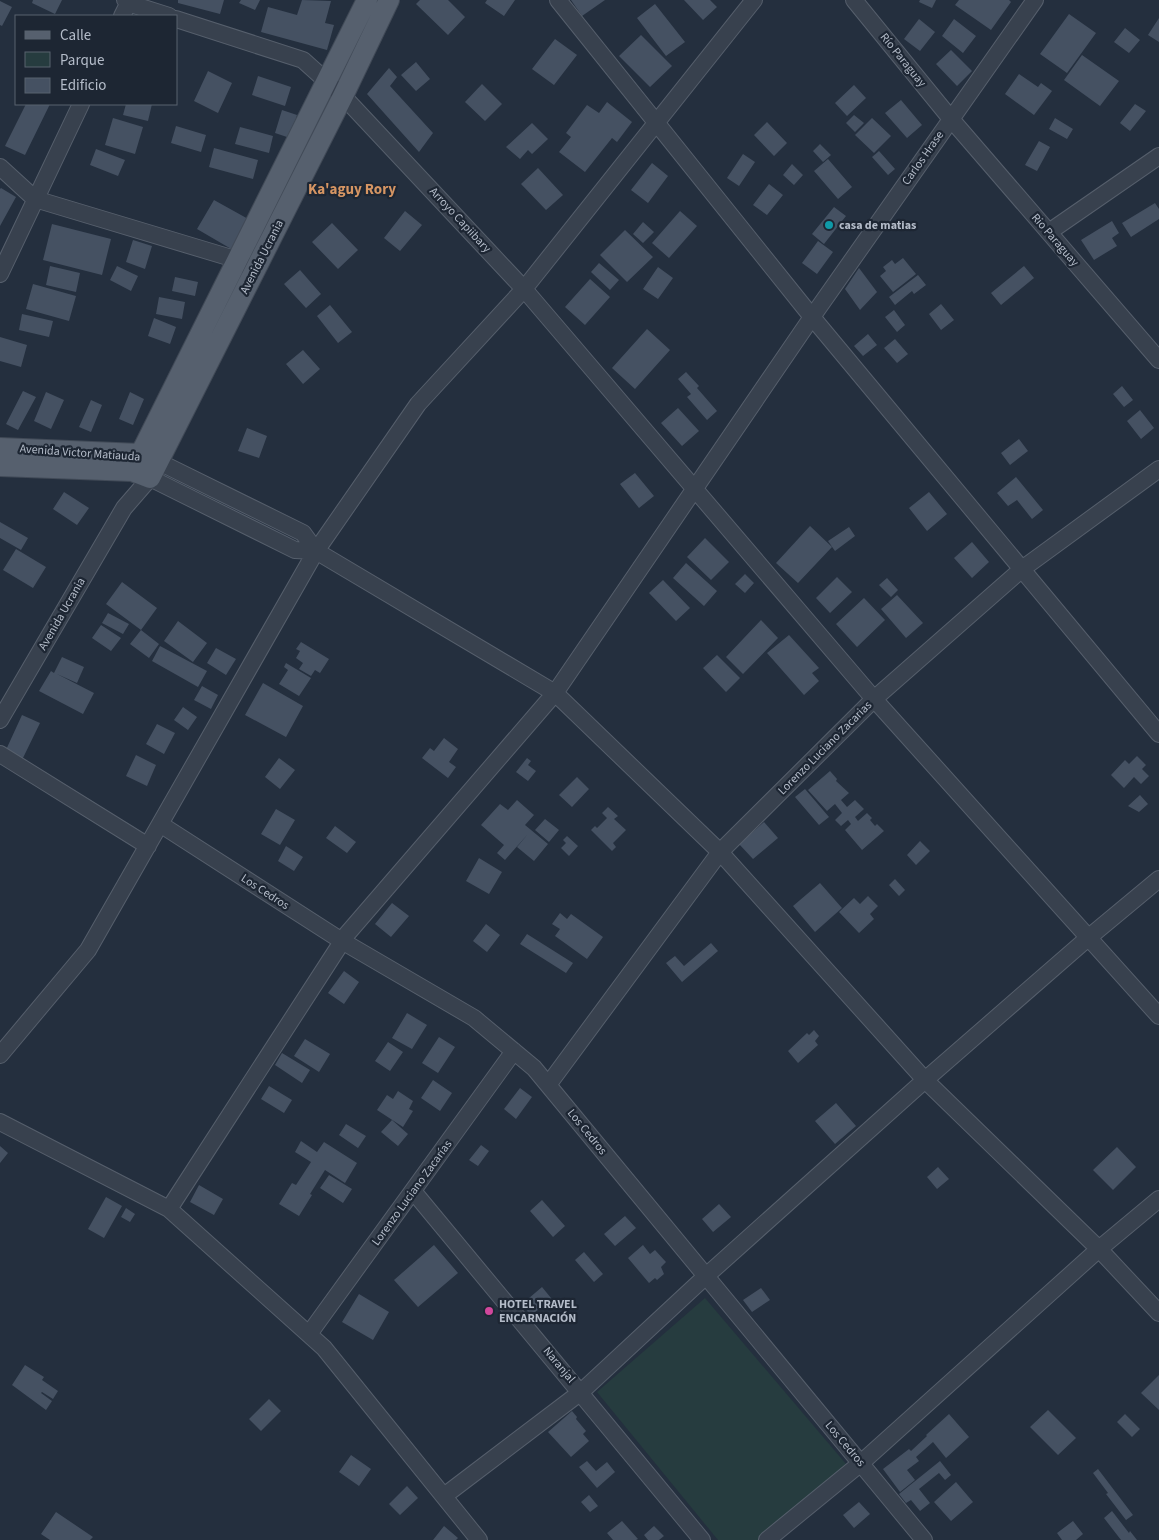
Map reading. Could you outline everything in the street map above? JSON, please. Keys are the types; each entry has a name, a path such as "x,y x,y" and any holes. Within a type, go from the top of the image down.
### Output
{"main road":[{"name":"Avenida Ucrania","path":"247,265 327,82 367,0"},
{"name":"Avenida Ucrania","path":"145,466 247,265 343,96 389,0"},
{"name":"Avenida Victor Matiauda","path":"0,448 145,466"},
{"name":"Avenida Victor Matiauda","path":"0,466 145,466"}],"street":[{"path":"558,0 812,317 1159,734"},
{"path":"0,1055 88,950 316,551 418,404 524,289 754,0"},
{"name":"Río Paraguay","path":"854,0 951,119"},
{"name":"Carlos Hrase","path":"169,1209 342,942 555,693 812,317 1034,0"},
{"path":"126,5 165,15"},
{"name":"Arroyo Capiibary","path":"178,19 303,60 343,96 524,289 874,699 1159,1016"},
{"path":"0,274 80,105"},
{"name":"Rio Paraguay","path":"951,119 1159,360"},
{"path":"1049,232 1159,156"},
{"path":"0,167 35,199 247,265"},
{"path":"145,466 303,533 316,551 555,693 720,852 926,1080 1099,1249 1159,1313"},
{"name":"Avenida Ucrania","path":"0,720 124,508 145,466"},
{"name":"Lorenzo Luciano Zacarias","path":"548,1085 720,852 874,699 1022,569 1159,469"},
{"path":"0,754 148,846"},
{"name":"Los Cedros","path":"160,824 342,942 474,1018 534,1068 924,1540"},
{"path":"444,1496 581,1392 706,1276 926,1080 1088,938 1159,879"},
{"name":"Lorenzo Luciano Zacarías","path":"309,1334 514,1051"},
{"path":"0,1122 169,1209 324,1348 479,1540"},
{"name":"Naranjal","path":"413,1191 702,1540"},
{"path":"767,1540 861,1464 1099,1249 1159,1199"}],"green space":[{"path":"705,1298 852,1471 774,1540 718,1540 597,1392"}],"building":[{"path":"33,0 62,0 55,14 32,3"},
{"path":"178,0 224,0 220,14 178,3"},
{"path":"241,0 260,0 255,10 239,3"},
{"path":"302,0 331,1 325,23 334,25 327,50 261,32 268,7 297,15"},
{"path":"420,0 448,0 465,17 448,35 416,4"},
{"path":"487,0 515,0 504,16 485,3"},
{"path":"571,0 605,0 582,16"},
{"path":"684,0 710,0 717,7 703,20"},
{"path":"920,0 936,0 932,8 919,2"},
{"path":"959,0 1009,0 1011,2 991,30 955,5"},
{"path":"0,1 12,7 2,26 0,25"},
{"path":"655,4 685,42 666,56 637,18"},
{"path":"1069,14 1096,33 1067,73 1040,54"},
{"path":"1159,18 1159,42 1148,35"},
{"path":"919,19 935,32 920,51 904,39"},
{"path":"954,19 976,36 963,53 942,36"},
{"path":"1125,28 1140,40 1129,53 1114,42"},
{"path":"641,35 672,66 650,87 619,56"},
{"path":"555,39 577,55 554,85 532,69"},
{"path":"951,50 972,71 957,86 936,64"},
{"path":"1082,55 1119,81 1100,106 1064,80"},
{"path":"416,62 430,79 416,91 401,75"},
{"path":"389,68 397,77 390,86 433,133 419,152 367,94"},
{"path":"208,71 232,83 218,113 194,101"},
{"path":"1019,74 1038,87 1041,83 1052,91 1034,115 1005,94"},
{"path":"258,76 291,87 285,106 252,95"},
{"path":"482,84 502,104 485,121 465,102"},
{"path":"854,85 866,98 847,116 835,103"},
{"path":"901,100 922,125 907,138 885,113"},
{"path":"607,102 632,122 617,142 612,138 585,172 559,152 571,137 566,133 587,105 599,113"},
{"path":"1135,104 1146,111 1130,131 1120,123"},
{"path":"26,105 50,105 25,155 5,146"},
{"path":"126,105 152,105 148,121 123,115"},
{"path":"282,110 297,115 290,138 275,133"},
{"path":"854,115 864,123 855,132 846,123"},
{"path":"113,118 143,127 135,154 105,145"},
{"path":"872,118 891,136 874,153 855,135"},
{"path":"1055,118 1073,129 1067,139 1049,129"},
{"path":"767,122 787,143 774,156 754,135"},
{"path":"532,123 548,139 532,154 528,150 520,159 506,147"},
{"path":"176,126 206,135 201,152 171,143"},
{"path":"240,127 273,136 269,153 235,144"},
{"path":"1039,141 1050,147 1037,171 1025,165"},
{"path":"820,144 831,155 823,162 813,151"},
{"path":"214,148 258,160 253,179 209,167"},
{"path":"96,149 125,160 118,176 90,165"},
{"path":"879,151 895,169 888,175 872,157"},
{"path":"743,154 755,162 739,186 727,178"},
{"path":"828,159 852,187 838,199 814,171"},
{"path":"652,163 668,176 648,203 631,190"},
{"path":"792,164 803,175 794,185 783,175"},
{"path":"538,168 563,195 546,210 521,184"},
{"path":"769,184 783,195 767,215 753,205"},
{"path":"0,189 16,197 0,226"},
{"path":"214,200 250,220 233,250 197,229"},
{"path":"1155,203 1159,209 1159,219 1131,237 1122,223"},
{"name":"casa de matias","path":"834,207 846,216 824,244 812,234"},
{"path":"405,211 422,225 400,251 384,238"},
{"path":"680,211 697,226 669,258 652,243"},
{"path":"1112,221 1119,233 1112,238 1117,246 1094,260 1081,240"},
{"path":"643,222 654,232 643,243 633,234"},
{"path":"332,223 358,250 338,269 312,242"},
{"path":"52,224 111,239 102,275 43,260"},
{"path":"625,230 653,257 627,282 600,255"},
{"path":"133,240 152,246 145,269 126,262"},
{"path":"818,241 833,252 817,274 802,263"},
{"path":"903,258 916,274 893,292 880,276 886,271 883,267 892,260 895,264"},
{"path":"599,263 619,280 610,290 591,272"},
{"path":"50,266 80,273 76,292 46,285"},
{"path":"117,266 138,276 131,291 110,280"},
{"path":"1024,266 1034,278 1001,305 991,293"},
{"path":"658,267 673,278 658,299 643,289"},
{"path":"859,268 877,292 860,310 845,289"},
{"path":"300,270 321,294 306,308 284,284"},
{"path":"918,275 926,285 914,294 912,291 895,305 889,297"},
{"path":"175,277 198,282 195,296 172,291"},
{"path":"590,279 610,297 585,325 565,307"},
{"path":"33,284 76,296 69,321 26,309"},
{"path":"159,297 185,302 182,319 156,314"},
{"path":"941,304 954,320 941,330 929,314"},
{"path":"330,305 352,332 338,343 317,316"},
{"path":"894,310 905,325 897,332 885,317"},
{"path":"22,314 53,321 49,337 19,330"},
{"path":"154,318 176,327 170,344 148,336"},
{"path":"647,329 670,350 635,389 612,368"},
{"path":"868,334 877,345 863,356 854,346"},
{"path":"0,337 27,345 21,367 0,361"},
{"path":"895,339 908,354 897,363 884,348"},
{"path":"303,350 320,369 303,384 286,364"},
{"path":"686,372 717,411 707,420 687,397 691,394 678,379"},
{"path":"1122,386 1133,400 1124,407 1113,394"},
{"path":"23,391 36,397 18,430 6,424"},
{"path":"46,392 64,400 51,429 34,421"},
{"path":"130,392 144,399 133,425 119,419"},
{"path":"91,400 102,405 91,432 79,427"},
{"path":"678,408 699,431 682,446 661,423"},
{"path":"1140,410 1154,428 1141,439 1127,421"},
{"path":"247,428 267,436 259,458 238,451"},
{"path":"1019,439 1028,451 1010,465 1001,453"},
{"path":"635,473 654,496 639,508 620,484"},
{"path":"1016,477 1043,510 1032,519 1017,500 1008,506 997,493"},
{"path":"64,492 89,508 77,525 53,509"},
{"path":"929,492 947,514 927,531 909,508"},
{"path":"0,522 28,538 21,550 0,538"},
{"path":"810,526 832,547 798,583 776,563"},
{"path":"849,527 855,536 835,551 828,541"},
{"path":"705,538 729,562 711,580 687,557"},
{"path":"972,542 989,562 972,578 954,558"},
{"path":"16,549 46,567 33,588 3,570"},
{"path":"686,563 717,591 704,606 673,578"},
{"path":"745,574 754,583 745,593 735,584"},
{"path":"837,577 852,592 830,613 816,598"},
{"path":"887,578 898,590 891,597 879,585"},
{"path":"663,580 690,608 676,621 649,593"},
{"path":"122,582 157,608 141,630 106,604"},
{"path":"897,595 923,623 906,638 881,609"},
{"path":"864,598 885,620 857,647 836,624"},
{"path":"108,613 129,624 123,634 102,623"},
{"path":"761,620 778,638 743,674 726,657"},
{"path":"178,621 207,643 193,662 164,641"},
{"path":"101,625 121,638 111,651 92,638"},
{"path":"141,630 159,644 149,658 130,644"},
{"path":"789,635 819,668 812,673 819,681 804,695 767,653"},
{"path":"301,642 329,659 320,673 315,670 311,676 299,669 303,663 296,658 300,651 296,649"},
{"path":"160,646 207,671 198,687 152,661"},
{"path":"216,648 236,659 226,675 207,663"},
{"path":"717,655 740,678 726,692 703,668"},
{"path":"62,657 84,667 77,683 57,674 94,693 83,714 39,691 51,671 54,673"},
{"path":"286,663 311,678 299,696 279,684 288,670 284,667"},
{"path":"263,683 303,706 286,737 245,715"},
{"path":"202,686 218,695 211,709 194,700"},
{"path":"183,707 197,717 188,730 174,720"},
{"path":"22,715 40,723 22,760 5,752"},
{"path":"157,724 175,733 164,754 146,744"},
{"path":"444,738 458,749 449,762 456,767 448,778 422,758 430,748 434,751"},
{"path":"136,755 156,765 147,786 126,776"},
{"path":"1137,756 1146,765 1142,769 1149,776 1141,784 1134,777 1124,788 1111,775 1125,760 1129,764"},
{"path":"279,758 295,770 280,789 265,777"},
{"path":"527,758 531,761 528,765 536,771 528,781 516,772"},
{"path":"830,771 837,779 836,781 849,793 841,800 847,807 855,800 864,809 855,817 858,821 867,813 872,818 870,820 875,826 877,824 884,831 862,850 845,830 851,824 848,820 841,826 835,820 842,813 835,804 827,811 808,790"},
{"path":"577,777 589,789 572,807 559,795"},
{"path":"805,789 829,817 819,825 795,797"},
{"path":"1140,795 1148,804 1139,812 1128,806"},
{"path":"517,800 534,815 525,825 548,844 534,861 517,847 528,834 505,860 497,853 504,845 481,825 500,804 508,810"},
{"path":"608,807 618,816 614,819 626,830 613,843 616,847 612,851 591,830 595,826 597,828 607,818 602,813"},
{"path":"276,809 295,820 280,845 261,834"},
{"path":"545,819 559,830 549,842 535,830"},
{"path":"764,822 778,838 753,859 739,844"},
{"path":"335,826 356,842 347,853 326,838"},
{"path":"567,836 578,846 569,856 561,848 566,843 563,840"},
{"path":"920,841 930,851 916,865 907,855"},
{"path":"286,846 303,857 294,871 278,861"},
{"path":"479,858 502,872 489,894 466,881"},
{"path":"895,879 905,890 899,896 889,885"},
{"path":"820,883 842,908 815,932 793,906"},
{"path":"868,896 878,906 870,914 874,919 859,933 839,912 854,898 860,904"},
{"path":"392,903 409,916 391,937 375,924"},
{"path":"560,913 567,919 571,914 603,937 587,959 555,936 560,929 552,924"},
{"path":"486,924 500,935 487,952 473,941"},
{"path":"527,934 573,963 566,973 520,944"},
{"path":"711,943 718,951 682,982 666,963 675,956 684,966"},
{"path":"344,971 359,982 344,1004 328,993"},
{"path":"407,1013 427,1025 412,1049 392,1038"},
{"path":"814,1030 819,1036 815,1041 818,1045 798,1063 788,1051 807,1033 809,1035"},
{"path":"439,1037 455,1047 438,1073 422,1063"},
{"path":"305,1039 330,1054 319,1072 294,1056"},
{"path":"388,1042 403,1052 390,1071 375,1061"},
{"path":"282,1053 310,1070 302,1083 275,1065"},
{"path":"433,1080 452,1093 440,1111 421,1098"},
{"path":"269,1086 292,1100 284,1113 261,1099"},
{"path":"520,1088 532,1097 516,1119 504,1109"},
{"path":"398,1091 413,1101 409,1109 413,1111 403,1127 377,1110 387,1095 393,1099"},
{"path":"836,1103 856,1126 835,1144 815,1121"},
{"path":"392,1120 408,1134 398,1146 381,1132"},
{"path":"346,1124 366,1136 358,1148 339,1135"},
{"path":"301,1141 317,1152 324,1142 357,1163 345,1183 325,1170 299,1216 279,1204 292,1183 296,1185 311,1162 295,1152"},
{"path":"481,1145 489,1151 478,1166 469,1160"},
{"path":"0,1146 8,1153 0,1163"},
{"path":"1117,1147 1136,1167 1113,1190 1093,1170"},
{"path":"938,1167 949,1179 937,1189 927,1177"},
{"path":"329,1175 352,1189 343,1203 320,1188"},
{"path":"199,1185 223,1199 214,1215 190,1202"},
{"path":"106,1197 122,1206 104,1238 88,1229"},
{"path":"542,1200 565,1226 553,1237 530,1211"},
{"path":"719,1204 731,1217 713,1232 702,1219"},
{"path":"126,1208 135,1214 130,1222 121,1217"},
{"path":"625,1216 636,1228 615,1246 604,1234"},
{"path":"434,1245 458,1273 418,1307 394,1280"},
{"path":"643,1245 650,1254 655,1250 666,1262 661,1267 664,1274 657,1280 655,1278 649,1283 628,1258"},
{"path":"584,1252 603,1274 594,1282 575,1260"},
{"path":"542,1287 551,1298 531,1316 522,1304"},
{"path":"761,1288 770,1300 752,1312 743,1300"},
{"path":"359,1294 389,1312 373,1340 342,1322"},
{"path":"25,1365 44,1377 42,1380 58,1391 53,1399 41,1393 52,1401 46,1410 12,1385"},
{"path":"1159,1375 1159,1410 1141,1393"},
{"path":"269,1399 281,1411 261,1431 249,1419"},
{"path":"1048,1410 1076,1438 1058,1455 1030,1427"},
{"path":"572,1411 586,1431 583,1434 589,1441 571,1457 548,1432"},
{"path":"949,1414 969,1437 946,1458 933,1442 916,1457 919,1461 907,1470 915,1480 900,1492 883,1469 909,1449 911,1451"},
{"path":"1125,1414 1140,1429 1132,1437 1117,1422"},
{"path":"351,1455 371,1469 359,1486 339,1472"},
{"path":"587,1461 596,1471 607,1462 615,1472 597,1488 579,1467"},
{"path":"940,1461 951,1475 945,1480 939,1473 919,1489 930,1503 920,1511 911,1500 906,1503 899,1494"},
{"path":"1098,1469 1133,1515 1126,1520 1093,1473"},
{"path":"956,1482 973,1502 951,1521 934,1502"},
{"path":"407,1486 418,1498 400,1515 389,1504"},
{"path":"589,1495 598,1506 590,1512 581,1502"},
{"path":"859,1502 870,1514 854,1528 843,1515"},
{"path":"1112,1511 1137,1540 1121,1540 1104,1518"},
{"path":"56,1512 93,1537 90,1540 50,1540 41,1534"},
{"path":"622,1521 638,1539 613,1540 607,1533"},
{"path":"1073,1521 1083,1534 1076,1540 1062,1540 1057,1533"},
{"path":"444,1526 458,1538 456,1540 433,1540"},
{"path":"654,1526 664,1536 659,1540 648,1540 644,1535"}],"place":[{"name":"casa de matias","path":"829,225"},
{"name":"HOTEL TRAVEL ENCARNACIÓN","path":"489,1311"}],"district":[{"name":"Ka'aguy Rory","path":"352,189"}]}
